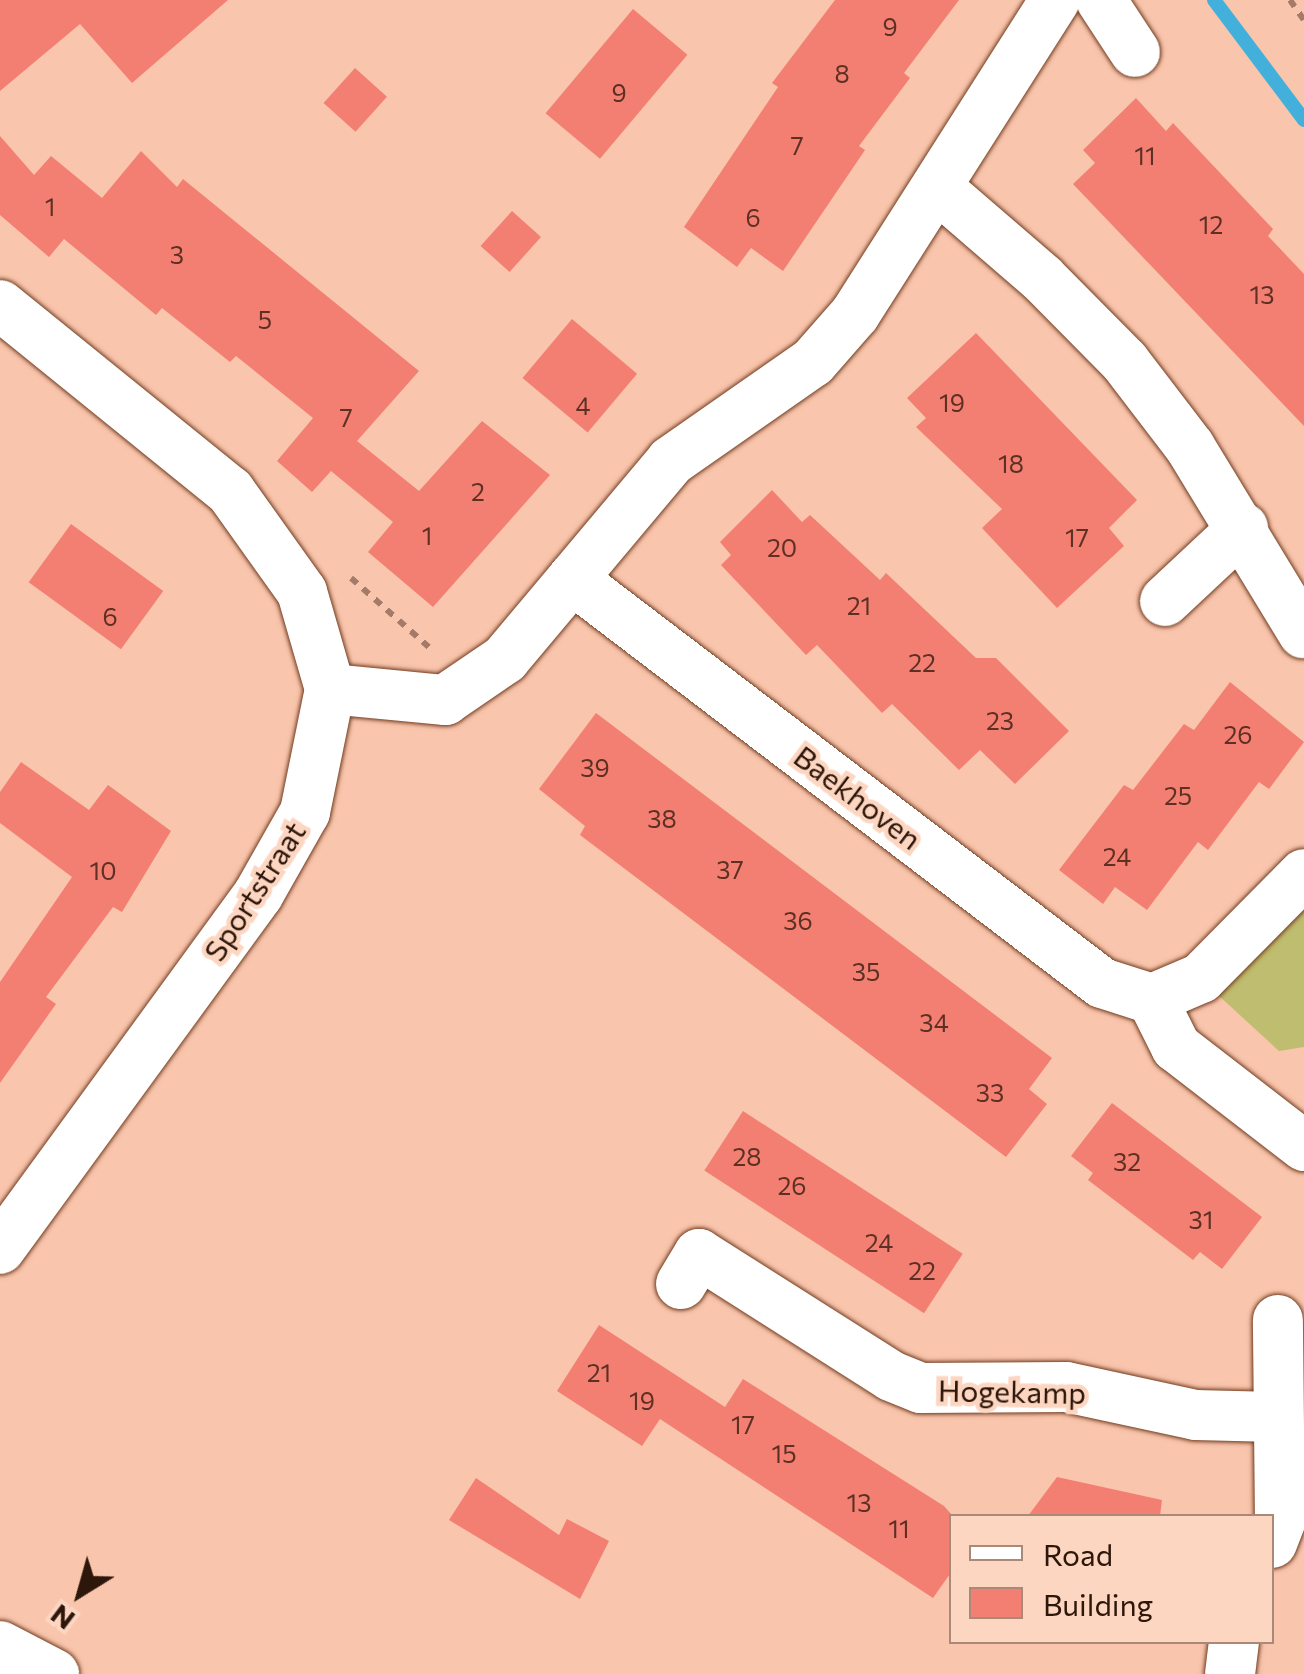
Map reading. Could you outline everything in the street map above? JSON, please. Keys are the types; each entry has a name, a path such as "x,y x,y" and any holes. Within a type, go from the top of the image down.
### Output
{"street":[{"path":"330,689 445,700 504,660 672,462 813,362 855,314 940,190 1055,0"},
{"path":"1101,0 1135,52"},
{"path":"940,190 1042,278 1125,362 1243,528 1303,633"},
{"name":"Sportstraat","path":"0,305 230,491 302,592 330,689 305,812 258,894 0,1249"},
{"path":"1164,601 1243,528"},
{"name":"Baekhoven","path":"572,579 1102,982 1152,999"},
{"path":"1304,874 1201,978 1152,999 1176,1047 1304,1146"},
{"name":"Hogekamp","path":"680,1284 699,1254 891,1376 921,1388 1066,1387 1195,1414 1276,1416"},
{"path":"1274,1538 1280,1522 1278,1320"},
{"path":"1230,1674 1234,1644"},
{"path":"0,1646 54,1674"}],"path":[{"path":"1290,0 1304,20"},
{"path":"338,567 466,686"}],"shaded area":[{"path":"1304,907 1304,1047 1279,1051 1217,994"}],"building":[{"path":"0,0 228,0 132,83 80,24 0,91"},
{"path":"835,0 959,0 904,73 910,78 859,146 865,150 783,271 751,248 737,267 684,227 778,87 772,83"},
{"path":"633,9 687,55 600,159 546,113"},
{"path":"355,68 387,97 356,132 324,103"},
{"path":"1136,98 1166,131 1173,123 1273,229 1268,236 1304,274 1304,426 1073,184 1095,163 1083,150"},
{"path":"0,136 34,175 51,156 102,198 141,151 177,187 183,179 419,371 357,441 419,491 482,421 550,475 433,607 368,552 393,522 331,471 312,492 277,461 313,418 236,356 230,362 162,308 156,315 64,239 49,257 0,215"},
{"path":"512,211 541,237 510,272 481,246"},
{"path":"572,319 637,374 588,433 523,378"},
{"path":"976,333 1137,500 1109,528 1124,546 1057,608 982,528 1002,509 916,427 926,418 907,398"},
{"path":"772,490 802,522 810,515 880,580 886,573 976,658 996,658 1069,731 1015,784 980,750 959,770 892,704 882,713 817,645 806,655 721,565 731,555 720,542"},
{"path":"71,524 163,591 121,649 29,582"},
{"path":"1230,682 1304,742 1269,789 1259,782 1208,850 1198,842 1147,910 1115,887 1103,904 1059,870 1124,785 1133,790 1184,724 1194,730"},
{"path":"596,713 1052,1058 1029,1089 1047,1104 1006,1157 580,835 585,826 539,789"},
{"path":"21,762 89,810 108,785 171,831 122,912 113,907 46,997 56,1004 0,1083 0,982 72,877 0,823 0,792"},
{"path":"1112,1103 1262,1217 1222,1269 1200,1252 1193,1260 1088,1180 1093,1173 1071,1156"},
{"path":"743,1111 963,1254 924,1313 704,1171"},
{"path":"599,1325 725,1407 743,1379 944,1506 951,1514 949,1575 933,1598 660,1419 642,1446 557,1391"},
{"path":"1057,1477 1162,1500 1160,1514 1029,1514"},
{"path":"476,1478 559,1535 567,1519 609,1541 580,1599 449,1520"}],"waterway":[{"path":"1214,0 1304,120"}]}
